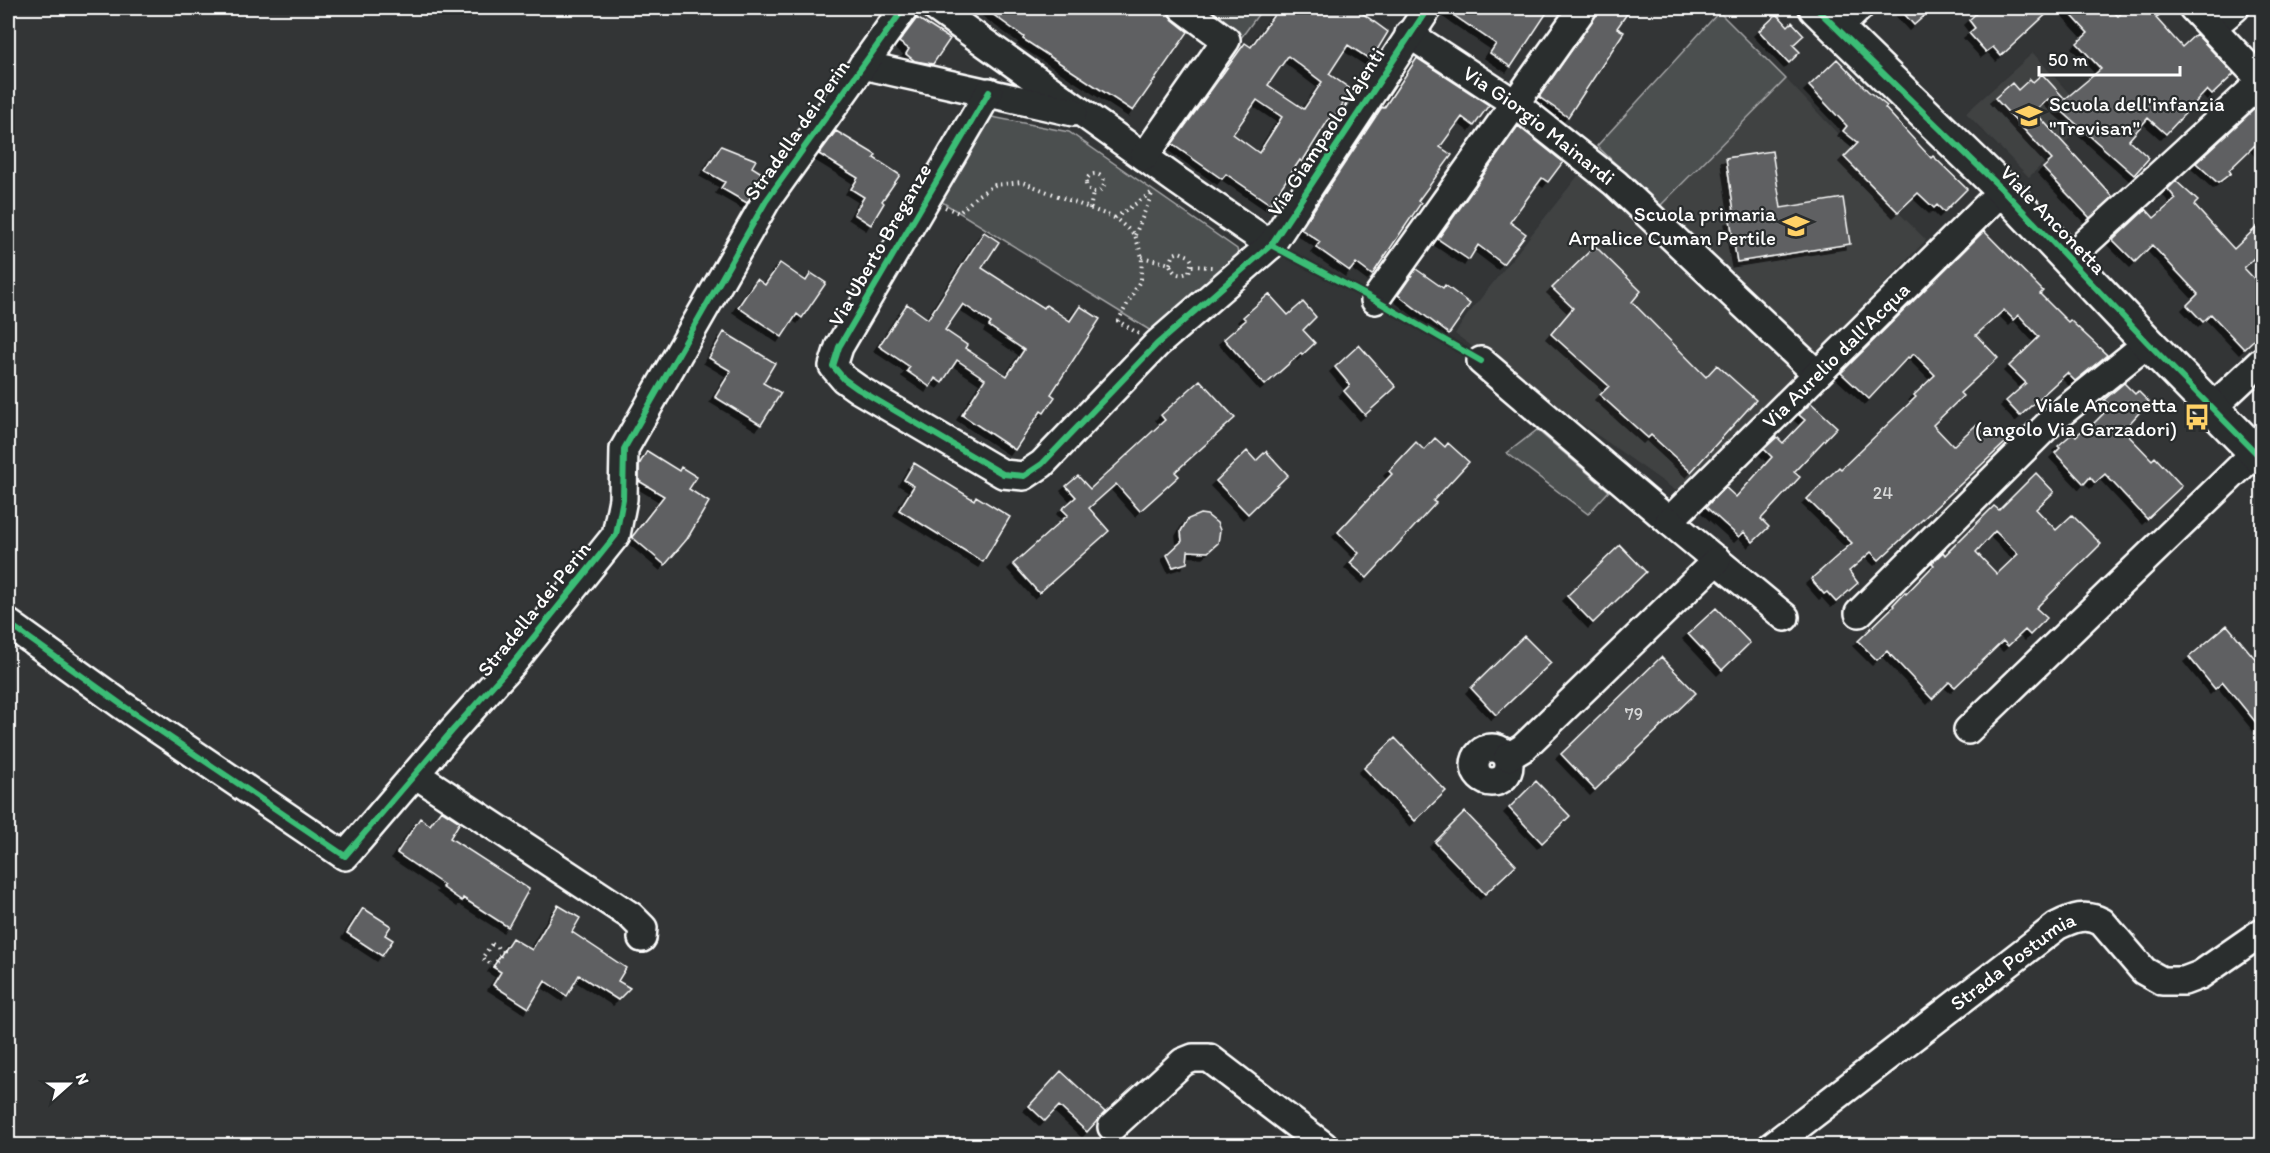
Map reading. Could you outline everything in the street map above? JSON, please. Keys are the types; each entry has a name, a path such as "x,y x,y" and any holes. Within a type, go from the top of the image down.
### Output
{"main road":[{"name":"Viale Anconetta","path":"1837,15 2148,343 2259,456"}],"street":[{"name":"Stradella dei Perin","path":"8,623 122,705 345,856 513,663 616,535 623,499 624,449 766,201 904,8"},
{"path":"936,8 1271,245"},
{"path":"1144,157 1226,39 1183,8"},
{"name":"Via Giampaolo Vajenti","path":"1271,245 1428,8"},
{"path":"1375,300 1583,8"},
{"path":"2068,258 2262,81 2193,8"},
{"path":"2212,27 2235,8"},
{"name":"Via Giorgio Mainardi","path":"1409,34 1514,103 1615,183 1817,374"},
{"path":"863,65 1083,114"},
{"name":"Via Uberto Breganze","path":"989,93 839,347 833,366 844,379 858,388 1003,474 1024,476 1042,464 1156,344 1271,245"},
{"name":"Via Aurelio dall'Acqua","path":"1669,521 2003,190"},
{"path":"1859,613 2056,417 2148,343"},
{"path":"1481,361 1785,617"},
{"path":"2212,408 2262,361"},
{"name":"Viale Anconetta","path":"1968,730 2259,456"},
{"path":"1508,758 1523,748 1717,560"},
{"path":"415,774 630,916 643,928 642,938"},
{"name":"Strada Postumia","path":"1772,1146 2057,926 2075,918 2093,917 2102,922 2144,971 2162,981 2184,981 2200,975 2262,932"},
{"path":"1112,1127 1183,1062 1193,1058 1209,1058 1324,1146"}],"path":[{"path":"1094,174 1099,175 1104,181 1101,190 1093,193 1086,187 1086,183 1087,178 1094,174"},
{"path":"926,198 959,213 978,195 995,185 1022,182 1115,218 1135,235 1142,257 1141,279 1118,321 1156,344"},
{"path":"1115,218 1160,186 1171,193 1179,182"},
{"path":"1090,209 1093,193"},
{"path":"1135,235 1153,193"},
{"path":"1179,252 1189,256 1192,261 1189,272 1183,275 1172,270 1170,264 1174,255 1179,252"},
{"path":"1142,257 1170,264"},
{"path":"492,944 503,951 494,966 482,958 492,944"}],"shaded area":[{"path":"1199,8 1263,8 1241,38"},
{"path":"1719,12 1786,79 1660,206 1597,146"},
{"name":"Scuola dell'infanzia \"Trevisan\"","path":"2033,53 2091,118 2029,177 1966,113"},
{"name":"Scuola primaria Arpalice Cuman Pertile","path":"1786,79 1889,188 1882,196 1926,240 1817,354 1744,288 1660,206"},
{"path":"992,117 1069,132 1237,249 1239,258 1151,331 942,202"},
{"path":"1585,167 1800,371 1801,379 1700,487 1675,490 1455,334"},
{"path":"1537,430 1609,491 1588,514 1507,453"}],"building":[{"path":"984,8 1167,8 1173,20 1188,32 1133,111 1023,39 1024,37"},
{"path":"1279,8 1355,8 1388,32 1371,60 1348,45 1329,74 1352,90 1335,116 1332,114 1302,162 1300,160 1270,204 1226,174 1222,179 1172,144 1245,43 1251,47","holes":["1288,56 1322,82 1304,109 1268,85","1257,100 1282,117 1259,153 1233,134"]},
{"path":"1443,8 1550,8 1511,67 1490,53 1496,44"},
{"path":"1601,8 1631,8 1617,28 1624,32 1568,117 1539,97"},
{"path":"1899,8 1933,8 1914,25"},
{"path":"1982,8 2053,8 2001,56 1993,47 1986,52 1969,33 1975,28 1969,20"},
{"path":"2065,8 2110,8 2118,16 2128,8 2166,8 2156,18 2182,47 2196,34 2234,74 2212,95 2207,90 2166,134 2148,118 2129,140 2149,158 2134,175 2048,99 2035,112 2113,197 2090,218 2043,168 2052,160 1995,98 2012,83 2018,90 2030,79 2033,82 2042,74 2065,99 2101,69 2077,43 2088,33"},
{"path":"1777,14 1788,26 1792,22 1804,35 1793,45 1800,52 1789,63 1759,31"},
{"path":"917,18 950,39 933,64 915,61 906,54 909,49 899,42"},
{"path":"1417,58 1489,105 1474,126 1462,117 1440,147 1452,155 1418,201 1421,203 1372,275 1356,263 1350,271 1316,247 1320,242 1301,229"},
{"path":"1837,59 1868,91 1887,106 1885,108 1931,158 1933,156 1967,189 1944,212 1937,205 1934,208 1918,193 1898,212 1844,157 1858,143 1843,131 1847,126 1809,86"},
{"path":"2262,102 2262,153 2255,145 2229,170 2231,173 2218,183 2196,163"},
{"path":"1518,126 1563,162 1548,182 1542,178 1510,222 1526,234 1503,264 1478,245 1469,260 1438,239"},
{"path":"836,131 876,155 874,158 900,175 882,201 884,203 871,225 854,214 864,197 851,189 858,178 819,154"},
{"path":"721,146 756,160 752,167 765,175 747,203 721,188 725,182 705,171"},
{"path":"1772,151 1781,208 1843,198 1850,244 1737,262 1730,219 1735,218 1726,158"},
{"path":"2176,181 2198,201 2194,205 2234,249 2262,222 2262,250 2244,268 2262,287 2262,332 2244,349 2211,314 2203,322 2187,305 2198,294 2152,245 2135,262 2113,240 2146,209 2154,218 2176,199 2168,189"},
{"path":"1984,231 2043,291 2040,294 2068,322 2070,320 2107,355 2075,381 2067,373 2020,416 2006,401 2026,383 2009,366 2039,337 2019,315 2014,320 2004,310 1976,335 1998,358 1960,393 1963,396 1933,425 1953,446 1976,425 1986,436 1994,430 2006,442 1879,560 1871,552 1849,571 1858,583 1836,602 1827,592 1824,594 1811,579 1852,543 1807,499 1916,397 1914,395 1935,375 1914,354 1908,357 1869,399 1841,373"},
{"path":"984,232 999,242 982,268 1044,308 1046,305 1070,321 1080,306 1100,319 1051,394 1055,397 1044,413 1041,411 1015,450 962,415 985,379 957,360 942,383 935,378 930,387 907,371 910,367 879,346 907,304 928,319","holes":["963,304 991,323 989,326 1024,350 1007,376 965,348 967,345 945,330"]},
{"path":"1595,246 1641,291 1632,302 1706,377 1717,365 1756,400 1691,472 1651,435 1648,438 1600,395 1609,386 1551,334 1573,308 1552,288"},
{"path":"780,263 806,281 811,273 826,283 802,318 797,314 782,337 738,307 757,279 765,285"},
{"path":"1416,269 1443,288 1445,285 1470,304 1449,334 1398,295"},
{"path":"1269,294 1288,315 1303,302 1316,317 1303,330 1315,343 1265,385 1224,339 1246,320 1243,317"},
{"path":"724,332 775,363 763,383 781,393 761,425 715,397 731,371 709,358"},
{"path":"1359,345 1396,387 1365,415 1344,391 1350,385 1335,367"},
{"path":"1200,380 1235,418 1175,472 1179,476 1140,511 1116,484 1089,508 1109,531 1039,593 1013,564 1068,515 1062,509 1076,497 1066,486 1078,476 1090,489 1165,420 1161,415"},
{"path":"2124,383 2135,394 2138,391 2149,402 2129,424 2132,427 2126,433 2152,460 2155,457 2182,486 2147,519 2105,474 2095,483 2090,477 2084,484 2055,453 2060,448 2058,446 2073,433 2076,436 2087,426 2089,428 2111,406 2104,400"},
{"path":"1811,403 1837,427 1794,472 1800,477 1761,519 1769,527 1753,542 1744,532 1739,537 1706,507 1725,487 1736,497 1772,457 1764,449 1777,437 1783,443 1805,420 1799,415"},
{"path":"1435,438 1445,447 1448,443 1469,462 1433,501 1436,503 1367,578 1350,563 1359,553 1338,532 1392,474 1389,471 1416,442 1424,450"},
{"path":"647,451 679,471 681,467 697,477 689,489 709,502 687,539 665,565 632,537 664,496 639,481 639,465"},
{"path":"1247,451 1256,461 1266,451 1288,475 1248,514 1216,481"},
{"path":"914,463 974,500 976,496 1010,517 983,562 899,510 914,486 904,480"},
{"path":"2036,473 2054,492 2036,509 2056,530 2072,515 2101,544 2036,608 2047,618 2030,635 2025,630 2008,646 2003,641 1955,687 1949,682 1932,699 1887,651 1877,660 1858,641 1934,565 1932,563 1943,552 1945,555 1994,506 1999,510","holes":["1995,531 2018,554 1997,574 1976,552"]},
{"path":"1200,514 1207,515 1217,523 1220,530 1218,543 1208,552 1188,551 1187,563 1173,567 1167,555 1182,541 1181,531 1188,519"},
{"path":"1620,545 1646,572 1593,623 1567,596"},
{"path":"1716,608 1750,643 1722,670 1688,634"},
{"path":"2227,625 2262,667 2262,730 2223,682 2215,689 2189,657"},
{"path":"1524,636 1551,663 1496,715 1471,688"},
{"path":"1661,657 1696,693 1595,790 1561,754"},
{"path":"1395,738 1446,791 1415,821 1364,768"},
{"path":"1536,781 1570,816 1542,843 1509,808"},
{"path":"441,810 460,822 450,838 529,889 508,927 463,898 462,901 442,887 444,885 397,853 420,818 430,825"},
{"path":"1465,812 1516,865 1485,894 1435,842"},
{"path":"558,905 580,918 572,932 626,968 618,981 630,988 618,1000 579,975 567,996 545,981 529,1008 493,985 501,972 493,967 512,938 532,950"},
{"path":"363,908 391,926 385,935 393,940 382,956 347,933"},
{"path":"1061,1071 1105,1112 1087,1132 1059,1106 1045,1121 1029,1106"}],"cycle path":[{"path":"8,623 122,705 345,856 513,663 616,535 623,499 624,449 766,201 904,8"},
{"path":"989,92 839,347 833,366 844,379 858,389 1003,474 1024,476 1042,464 1157,344 1271,245 1428,8"},
{"path":"1816,8 2003,190 2262,459"},
{"path":"1271,245 1375,300 1481,361"}],"place":[{"name":"Scuola dell'infanzia \"Trevisan\"","path":"2029,116"},
{"name":"Scuola primaria Arpalice Cuman Pertile","path":"1796,226"},
{"name":"Viale Anconetta (angolo Via Garzadori)","path":"2197,417"}]}
